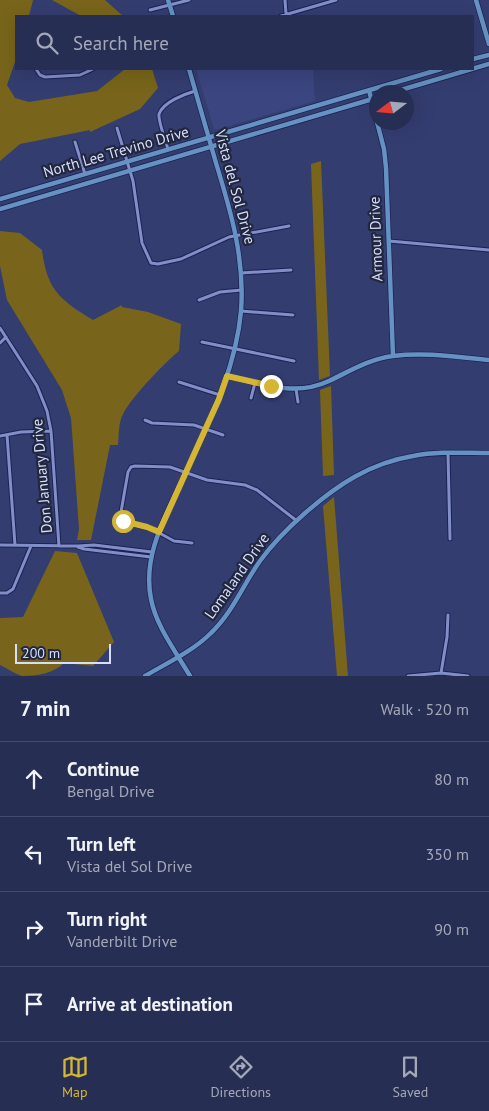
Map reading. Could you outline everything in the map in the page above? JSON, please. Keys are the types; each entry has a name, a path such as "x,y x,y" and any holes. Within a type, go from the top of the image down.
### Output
{"main road":[{"path":"476,0 489,44"},
{"path":"169,2 173,15"},
{"path":"474,59 489,55"},
{"path":"474,69 489,64"},
{"name":"Vista del Sol Drive","path":"189,70 237,236 242,273 241,311 235,348 227,376 159,532 151,555 149,581 152,605 163,630 190,676"},
{"name":"North Lee Trevino Drive","path":"386,85 437,70"},
{"path":"414,86 469,70"},
{"path":"433,71 436,80"},
{"name":"North Lee Trevino Drive","path":"0,199 369,90"},
{"name":"North Lee Trevino Drive","path":"0,209 369,100"},
{"path":"296,112 299,120"},
{"name":"Armour Drive","path":"379,130 384,149 393,356"},
{"path":"227,376 283,389 296,390 323,383 364,363 393,356 425,355 489,360"},
{"name":"Lomaland Drive","path":"145,676 205,638 224,619 262,558 279,538 332,490 364,471 389,461 406,457 448,453 489,453"}],"street":[{"path":"150,10 169,2 189,0"},
{"path":"286,0 286,14 336,0"},
{"path":"37,70 44,77 80,75 90,70"},
{"path":"168,150 159,118 161,112 175,98 195,91"},
{"path":"117,128 136,196 142,243 151,263 164,263 180,259 222,239 289,226"},
{"path":"75,142 85,174"},
{"path":"388,241 489,250"},
{"path":"242,273 292,270"},
{"path":"199,300 220,292 242,290"},
{"path":"241,311 293,315"},
{"name":"Don January Drive","path":"0,328 43,398 48,411 59,546"},
{"path":"0,343 6,337"},
{"path":"202,342 294,361"},
{"path":"179,382 220,395"},
{"path":"251,398 254,383"},
{"path":"296,390 298,402"},
{"path":"144,420 152,423 194,424 223,435"},
{"path":"0,436 22,432 51,432"},
{"path":"7,435 15,545"},
{"path":"448,453 450,539"},
{"path":"192,543 174,541 147,527 121,519 120,512 129,470 135,466 170,466 207,480 242,484 254,488 297,521"},
{"path":"0,545 78,546 84,549 151,555"},
{"path":"0,593 7,593 13,588 31,546"},
{"path":"441,673 447,637 448,615"},
{"path":"408,676 441,673 468,676"}],"shaded area":[{"path":"0,0 33,0 29,15 15,15 15,62 7,85 15,98 29,102 97,91 124,70 152,70 158,88 140,109 90,132 90,130 20,144 0,161"},
{"path":"52,0 105,0 122,15 79,15"},
{"path":"196,70 313,70 315,101 214,129"},
{"path":"321,161 330,376 319,380 311,164"},
{"path":"0,231 20,233 42,250 47,275 57,292 64,300 93,320 122,305 122,307 148,312 181,324 179,351 140,390 121,418 118,445 110,445 91,540 77,540 79,529 71,418 62,390 7,300 0,266"},
{"path":"331,386 334,475 323,476 320,390"},
{"path":"334,497 348,676 337,676 323,506"},
{"path":"55,551 77,553 114,642 93,666 64,663 45,673 22,676 0,665 0,618 23,617"}],"route":[{"path":"123,521 142,525 159,532 219,399 227,376 271,386"}]}
